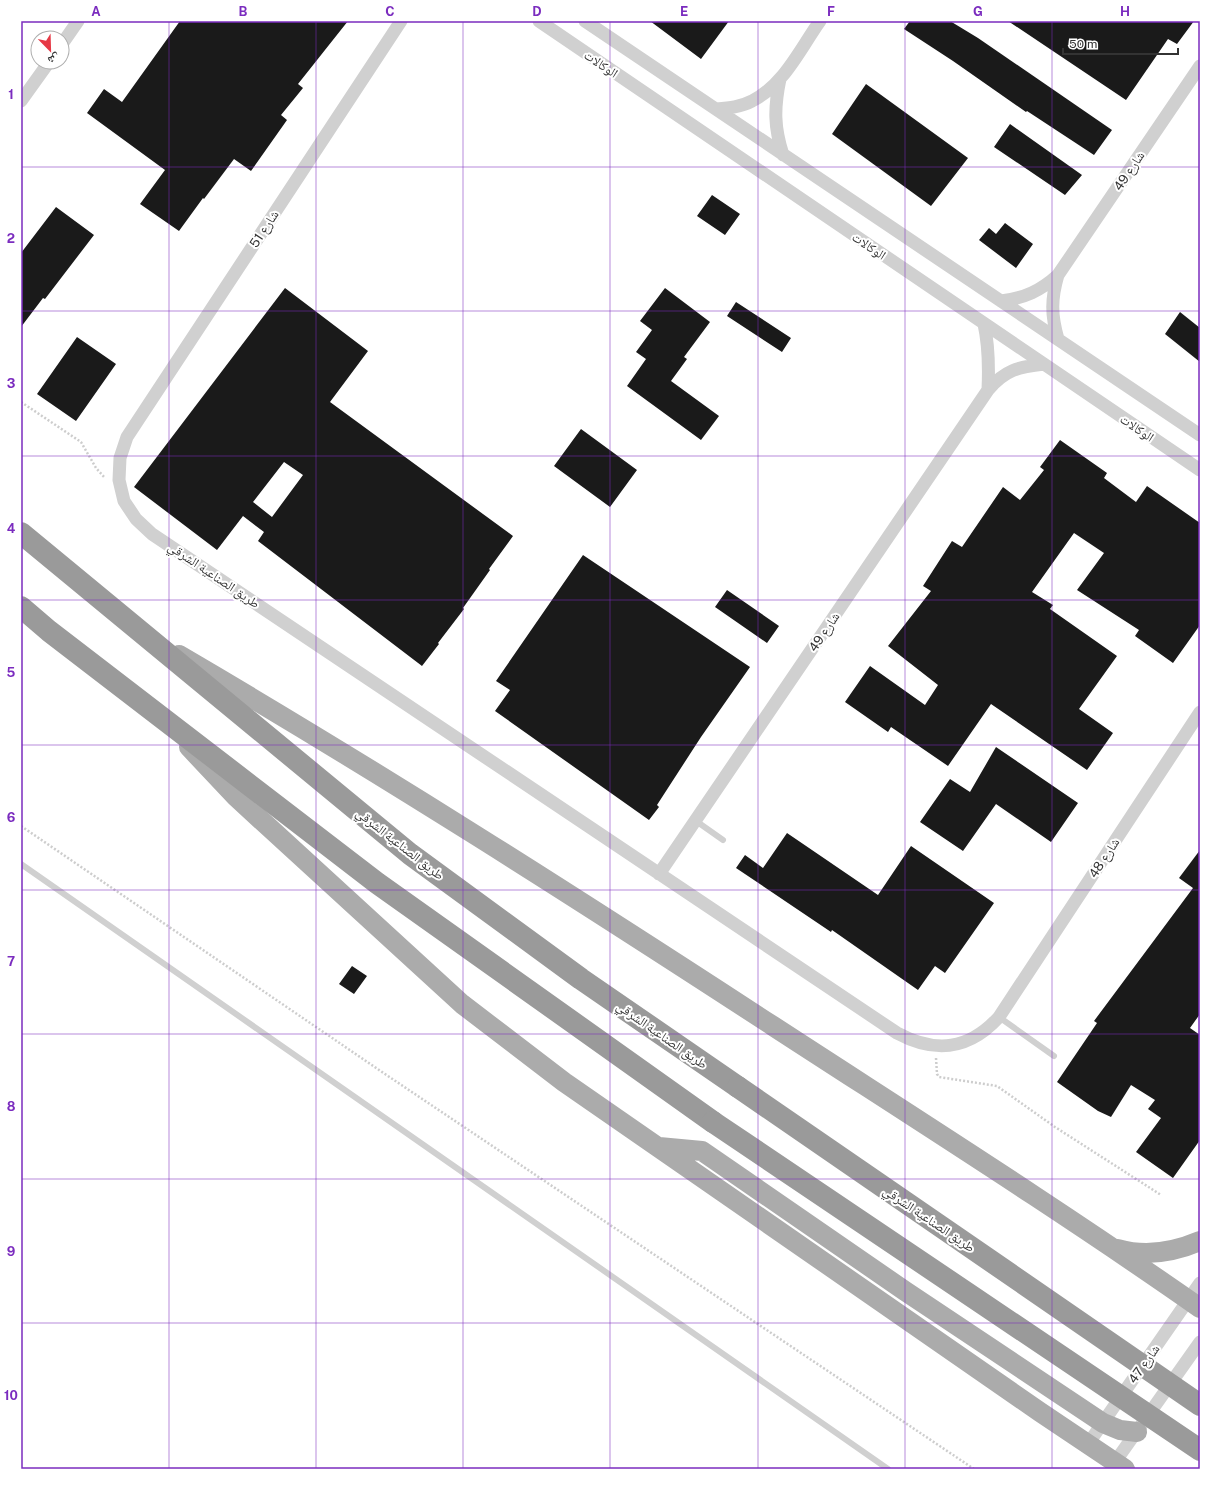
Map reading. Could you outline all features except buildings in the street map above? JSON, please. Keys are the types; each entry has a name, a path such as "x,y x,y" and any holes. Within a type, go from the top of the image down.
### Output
{"highway":[{"name":"طريق الصناعية الشرقي","path":"21,533 410,854 581,979 1200,1405"},
{"path":"21,607 49,631 377,883 713,1122 1200,1450"}],"main road":[{"name":"طريق الصناعية الشرقي","path":"146,635 265,705 589,906 1000,1172 1194,1304"},
{"path":"160,715 236,798 462,1004 564,1082 1120,1466"},
{"path":"658,1148 702,1151 905,1291 1103,1423 1120,1430 1137,1432"},
{"path":"1110,1247 1125,1251 1149,1253 1165,1252 1184,1248 1200,1241"}],"street":[{"path":"70,32 78,21"},
{"name":"شارع 51","path":"127,437 401,21"},
{"name":"الوكالات","path":"539,21 1200,470"},
{"name":"الوكالات","path":"585,21 1200,435"},
{"path":"716,110 734,107 751,101 767,92 780,80 820,21"},
{"name":"شارع 49","path":"1001,301 1017,299 1032,294 1046,286 1058,275 1200,66"},
{"path":"21,101 43,70"},
{"path":"780,80 776,98 775,117 777,136 783,155"},
{"name":"شارع 49","path":"1058,275 1052,307 1058,339"},
{"path":"984,324 988,340 988,390"},
{"name":"شارع 49","path":"659,874 988,390 997,379 1010,371 1026,366 1044,364"},
{"name":"طريق الصناعية الشرقي","path":"127,437 120,458 119,480 124,501 136,519 152,534 897,1033 911,1040 927,1045 943,1046 959,1044 974,1038 987,1029 1007,1005"},
{"name":"شارع 48","path":"1007,1005 1200,712"},
{"name":"شارع 47","path":"1088,1444 1194,1304 1200,1283"},
{"path":"1120,1466 1137,1432 1200,1342"}],"lane":[{"path":"696,821 723,840"},
{"path":"21,864 754,1377 888,1469"},
{"path":"998,1017 1054,1056"}],"path":[{"path":"21,402 81,442 96,468 106,479"},
{"path":"21,826 385,1074 974,1469"},
{"path":"934,1046 937,1074 939,1077 997,1086 1055,1127 1161,1195"}]}
